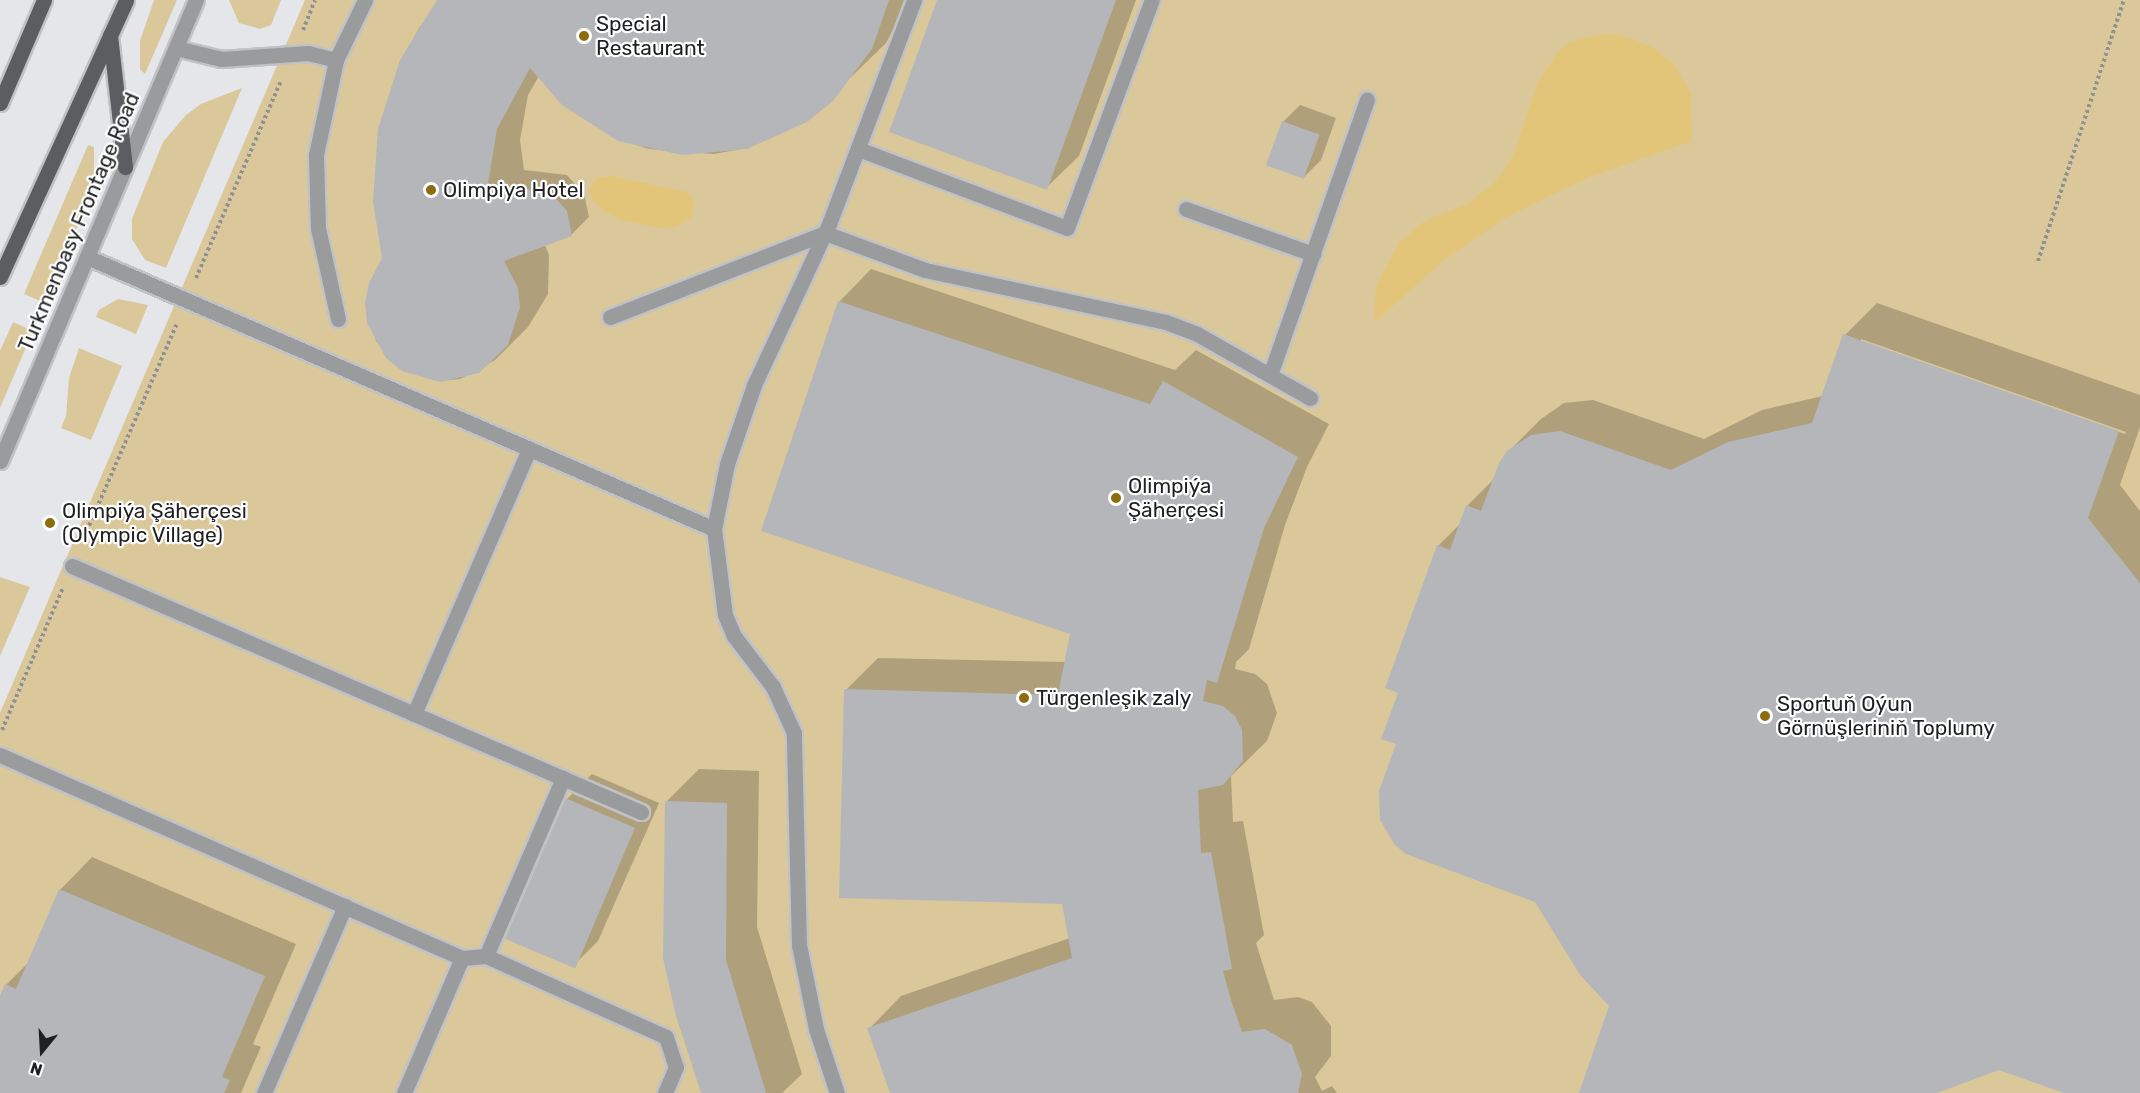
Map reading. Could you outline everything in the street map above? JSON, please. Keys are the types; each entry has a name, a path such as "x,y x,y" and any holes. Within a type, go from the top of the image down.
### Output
{"main road":[{"path":"0,103 44,0"},
{"path":"0,277 126,0"},
{"path":"110,35 125,167"}],"street":[{"name":"Turkmenbasy Frontage Road","path":"0,461 196,0"},
{"path":"338,319 318,228 315,183 320,129 336,60 365,0"},
{"path":"837,1093 816,1029 799,945 794,733 773,687 734,636 725,615 714,529 727,464 754,385 825,233 914,0"},
{"path":"858,149 1067,228 1152,0"},
{"path":"176,48 221,59 292,54 336,60"},
{"path":"1270,375 1367,100"},
{"path":"1186,209 1312,254"},
{"path":"610,317 825,233 925,270 1166,322 1197,334 1310,398"},
{"path":"87,257 714,529"},
{"path":"414,714 530,449"},
{"path":"72,566 641,812"},
{"path":"0,755 462,958 486,956 666,1037 676,1067 665,1093"},
{"path":"486,956 563,778"},
{"path":"264,1093 345,906"},
{"path":"404,1093 462,958"}],"path":[{"path":"0,734 315,0"},
{"path":"2038,261 2124,0"}],"shaded area":[{"path":"154,0 177,0 145,74 140,69 140,41"},
{"path":"229,0 281,0 271,25 260,29 239,23"},
{"name":"Olimpiýa Şäherçesi","path":"305,0 2140,0 2140,1093 0,1093 0,713"},
{"path":"1603,34 1620,35 1651,46 1674,64 1691,93 1692,141 1587,178 1505,218 1443,261 1374,323 1376,286 1398,244 1424,221 1467,204 1494,183 1512,159 1537,84 1556,54 1569,42"},
{"path":"242,88 166,268 145,260 132,239 132,219 163,142 186,115 201,104"},
{"path":"88,145 94,147 94,187 45,303 24,294"},
{"path":"612,176 687,192 695,202 692,216 676,227 660,228 621,220 602,210 592,199 589,189 597,178"},
{"path":"118,299 148,305 136,334 96,317 99,310"},
{"path":"13,322 33,331 0,408 0,351"},
{"path":"79,348 122,366 91,440 61,428 66,416 69,378"},
{"path":"0,577 30,587 0,656"}],"building":[{"name":"Olimpiya Hotel","path":"437,0 889,0 872,49 833,101 807,122 747,149 682,155 618,141 562,105 530,68 497,129 488,184 550,192 567,211 572,236 504,261 518,288 520,307 508,345 479,373 440,382 402,371 386,358 367,323 365,303 369,283 382,258 373,202 378,129 400,60"},
{"path":"937,0 1116,0 1047,190 889,132"},
{"path":"1282,121 1320,135 1304,179 1266,165"},
{"name":"Türgenleşik zaly","path":"838,301 1150,404 1163,381 1298,457 1264,528 1217,683 1207,680 1203,701 1223,706 1235,716 1242,730 1243,761 1223,785 1198,790 1201,853 1211,852 1232,969 1223,971 1231,1000 1242,1032 1265,1029 1292,1045 1302,1074 1298,1093 890,1093 867,1028 1072,958 1062,904 839,898 844,689 1058,695 1070,634 761,531"},
{"name":"Sportuň Oýun Görnüşleriniň Toplumy","path":"1843,334 2119,431 2088,518 2140,583 2140,1093 2064,1093 1999,1070 1937,1093 1579,1093 1609,1006 1580,975 1535,902 1406,854 1395,845 1380,820 1379,791 1396,744 1381,739 1398,693 1385,688 1437,545 1450,550 1466,505 1481,511 1499,463 1507,451 1531,435 1560,431 1671,470 1728,442 1812,423"},
{"path":"565,798 635,828 575,969 505,939"},
{"path":"665,801 727,803 726,960 766,1093 701,1093 676,1016 663,958"},
{"path":"59,889 265,976 222,1077 230,1080 224,1093 0,1093 0,996 5,984 16,989"}],"place":[{"name":"Special Restaurant","path":"584,36"},
{"name":"Olimpiya Hotel","path":"431,190"},
{"name":"Olimpiýa Şäherçesi","path":"1116,498"},
{"name":"Olimpiýa Şäherçesi (Olympic Village)","path":"50,523"},
{"name":"Türgenleşik zaly","path":"1024,698"},
{"name":"Sportuň Oýun Görnüşleriniň Toplumy","path":"1765,716"}]}
